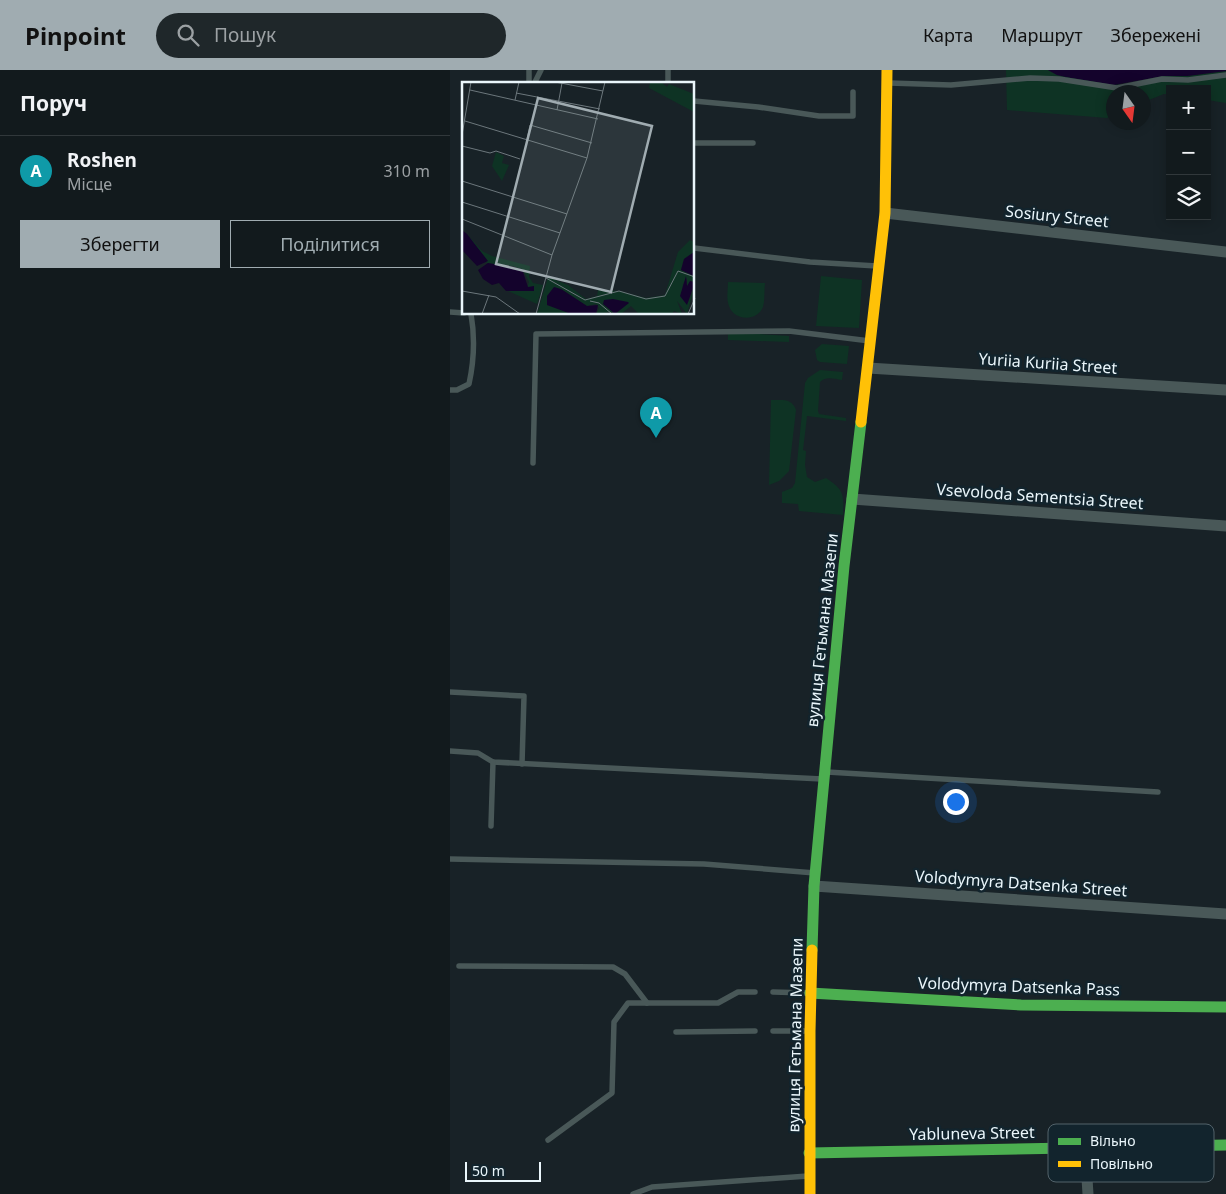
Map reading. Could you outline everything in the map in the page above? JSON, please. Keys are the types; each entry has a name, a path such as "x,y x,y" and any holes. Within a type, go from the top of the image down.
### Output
{"street":[{"name":"вулиця Гетьмана Мазепи","path":"810,1194 810,993 814,886 852,499 885,213 887,70"},
{"name":"Sosiury Street","path":"885,213 1226,252"},
{"name":"Yuriia Kuriia Street","path":"868,368 1226,390"},
{"name":"Vsevoloda Sementsia Street","path":"852,499 1226,526"},
{"name":"Volodymyra Datsenka Street","path":"814,886 1226,914"},
{"name":"Volodymyra Datsenka Pass","path":"810,993 1020,1005 1226,1007"},
{"name":"Yabluneva Street","path":"809,1153 1048,1149"}],"lane":[{"path":"535,82 541,70"},
{"path":"886,83 950,85 1030,78 1117,88 1162,79 1188,80 1226,75"},
{"path":"695,101 758,107 819,116 852,116 853,92"},
{"path":"695,143 753,143"},
{"path":"695,248 810,262 879,267"},
{"path":"450,390 457,390 469,384 473,368 471,315"},
{"path":"533,463 536,334 789,331 870,342"},
{"path":"450,692 524,696 522,764"},
{"path":"450,751 478,753 493,762 522,764 824,775 1158,792"},
{"path":"491,826 493,762"},
{"path":"450,859 704,864 816,873"},
{"path":"459,966 612,967 625,974 647,1003"},
{"path":"548,1140 612,1093 614,1022 628,1003 718,1003 738,992 754,992"},
{"path":"773,992 810,993"},
{"path":"676,1032 755,1031"},
{"path":"773,1031 810,1031"},
{"path":"633,1194 652,1187 810,1176"}],"green space":[{"path":"1006,70 1048,70 1057,75 1122,85 1106,85 1106,118 1007,110"},
{"path":"1226,71 1226,103 1211,101 1211,85 1166,85 1166,94 1151,99 1151,85 1122,85 1163,76 1187,76"},
{"path":"821,276 862,280 859,328 816,326"},
{"path":"728,282 765,283 764,304 760,312 746,318 736,315 729,306"},
{"path":"728,332 789,336 789,342 728,340"},
{"path":"822,344 849,346 847,364 820,362 817,360 815,350"},
{"path":"820,370 843,372 842,380 827,378 820,382 819,414 846,418 846,421 807,416 803,450 806,451 805,465 807,477 815,482 826,478 840,489 843,497 843,515 799,511 798,504 782,503 782,492 792,488 795,483 805,383 808,378"},
{"path":"771,400 783,400 792,403 796,410 789,471 779,481 769,485"}],"shaded area":[{"path":"1048,70 1226,70 1187,76 1163,76 1114,85 1057,75"}],"traffic: fast":[{"path":"812,950 814,886 844,566 861,422"},
{"path":"810,993 1021,1005 1226,1007"},
{"path":"1214,1145 1226,1145"},
{"path":"809,1153 1048,1148"}],"traffic: slow":[{"path":"861,422 885,213 887,70"},
{"path":"810,1194 812,950"}],"place":[{"name":"Roshen","path":"656,438"}]}
